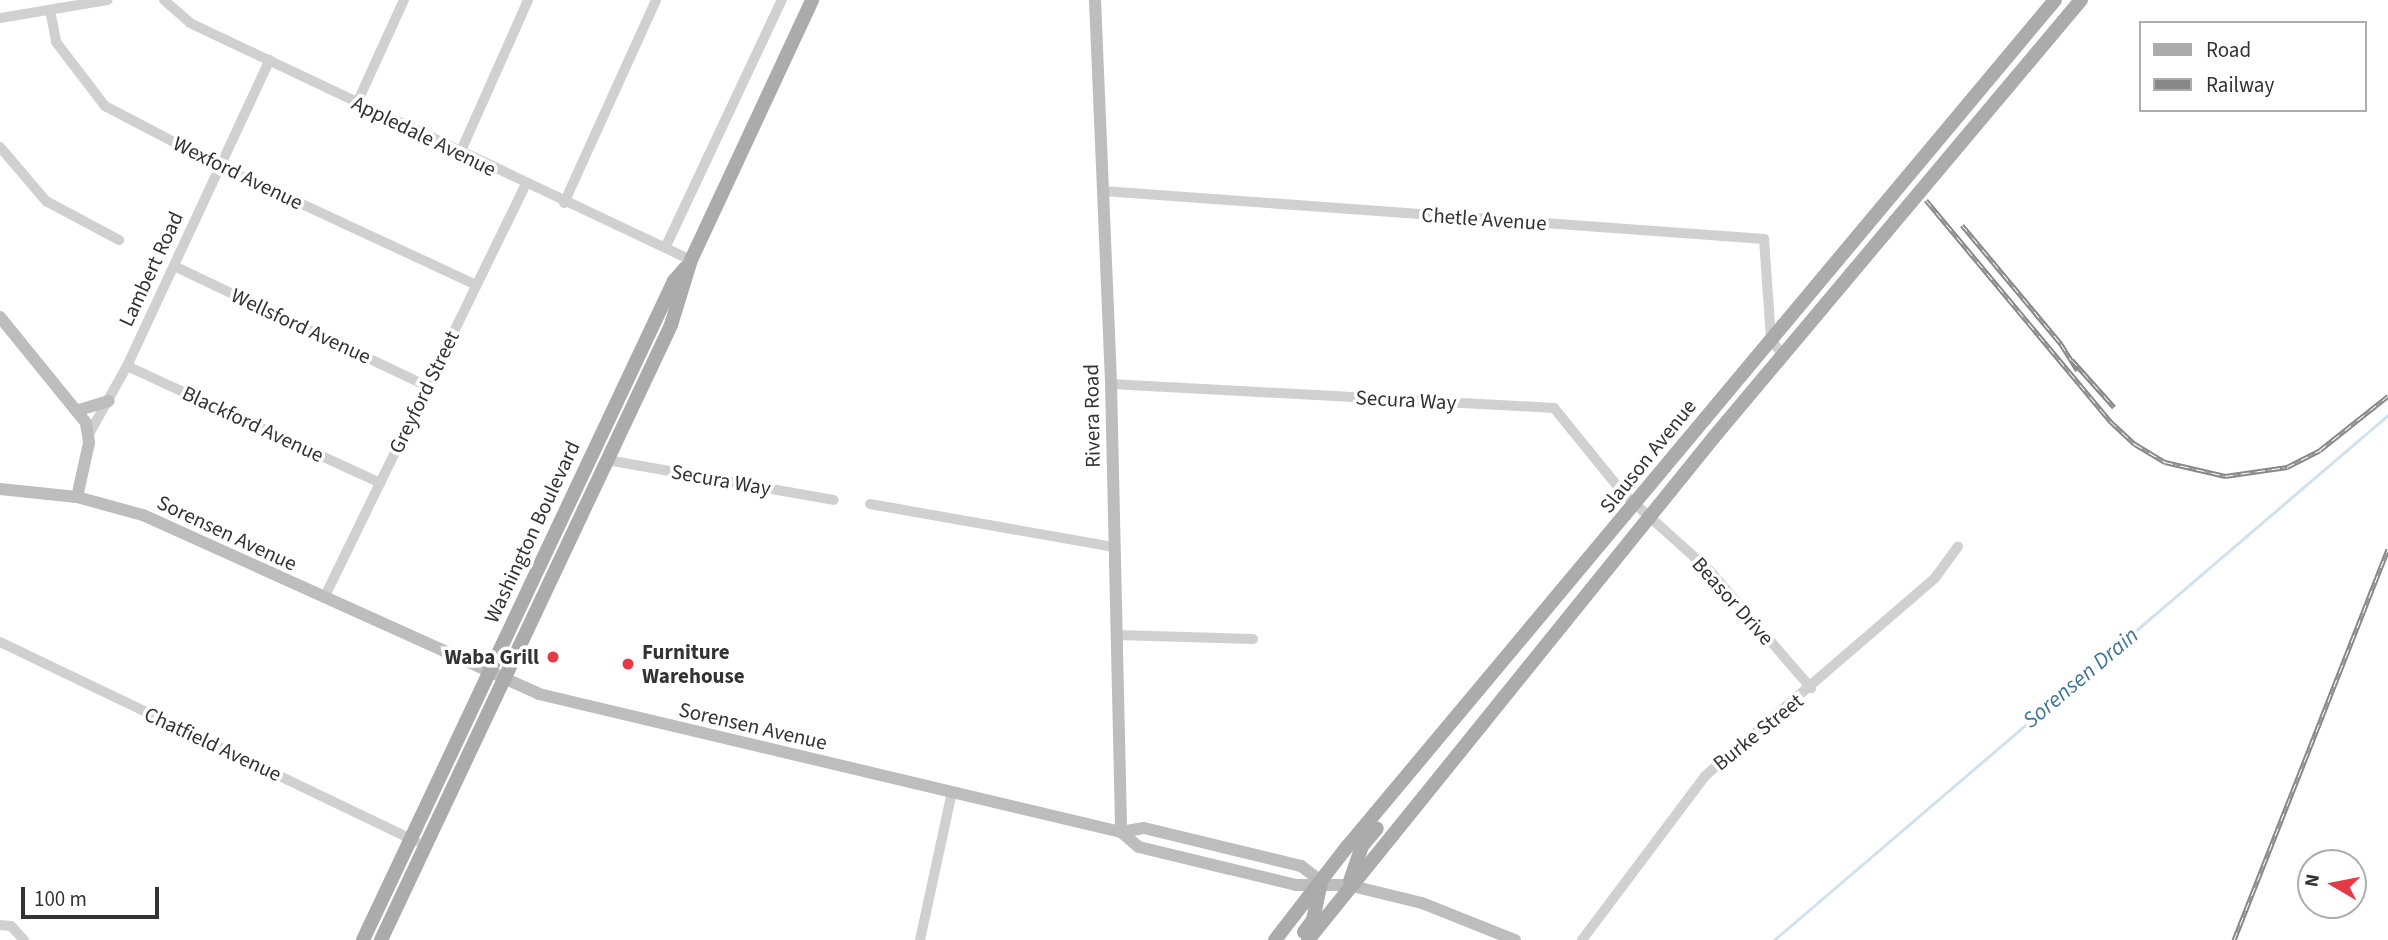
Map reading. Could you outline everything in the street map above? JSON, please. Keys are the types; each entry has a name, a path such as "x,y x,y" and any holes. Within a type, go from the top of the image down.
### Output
{"main road":[{"name":"Washington Boulevard","path":"381,940 671,325 691,260 812,0"},
{"name":"Slauson Avenue","path":"1275,940 2055,0"},
{"name":"Slauson Avenue","path":"1308,940 1348,885 1460,756 1650,517 2081,0"},
{"path":"2043,14 2055,29"},
{"path":"1986,83 2001,97"},
{"name":"Washington Boulevard","path":"363,940 674,281 691,260"},
{"path":"1348,885 1362,846 1399,797 1398,789"},
{"path":"1298,940 1313,920 1322,882"}],"street":[{"path":"0,18 108,0"},
{"name":"Appledale Avenue","path":"164,0 190,23 525,185 666,246 691,260"},
{"path":"357,103 404,0"},
{"path":"460,153 528,0"},
{"path":"564,203 656,0"},
{"path":"666,246 782,0"},
{"name":"Rivera Road","path":"1095,0 1111,384 1121,832"},
{"name":"Wexford Avenue","path":"50,10 56,42 105,106 220,166 476,285"},
{"name":"Lambert Road","path":"78,497 89,434 127,366 270,60"},
{"path":"0,147 46,201 119,240"},
{"name":"Greyford Street","path":"324,598 525,185"},
{"name":"Chetle Avenue","path":"1103,191 1763,239 1771,340"},
{"name":"Wellsford Avenue","path":"174,266 427,386"},
{"path":"0,317 79,410 89,434"},
{"path":"1771,340 1784,356"},
{"name":"Blackford Avenue","path":"127,366 380,483"},
{"name":"Secura Way","path":"1111,384 1555,408 1635,506 1650,517"},
{"path":"79,410 109,401"},
{"name":"Secura Way","path":"607,460 834,500"},
{"name":"Sorensen Avenue","path":"0,489 78,497 143,515 503,681 564,701 1121,832 1144,828 1301,866 1322,882"},
{"path":"870,503 1114,547"},
{"name":"Beasor Drive","path":"1650,517 1710,571 1811,688"},
{"name":"Burke Street","path":"1581,940 1705,776 1811,688 1936,578 1958,547"},
{"path":"1117,635 1253,639"},
{"name":"Chatfield Avenue","path":"0,642 425,845"},
{"path":"920,940 952,792"},
{"name":"Sorensen Avenue","path":"1121,832 1139,847 1296,885 1322,882 1348,885 1422,903 1515,940"},
{"path":"0,925 11,926 24,940"}],"waterway":[{"name":"Sorensen Drain","path":"1774,940 2388,415"}],"railway":[{"path":"1926,200 2110,421 2135,444 2165,462 2225,476 2287,467 2320,450 2388,396"},
{"path":"1962,225 2061,344 2077,370"},
{"path":"2072,360 2114,407"},
{"path":"2234,940 2388,549"}],"place":[{"name":"Waba Grill","path":"553,657"},
{"name":"Furniture Warehouse","path":"628,664"}]}
